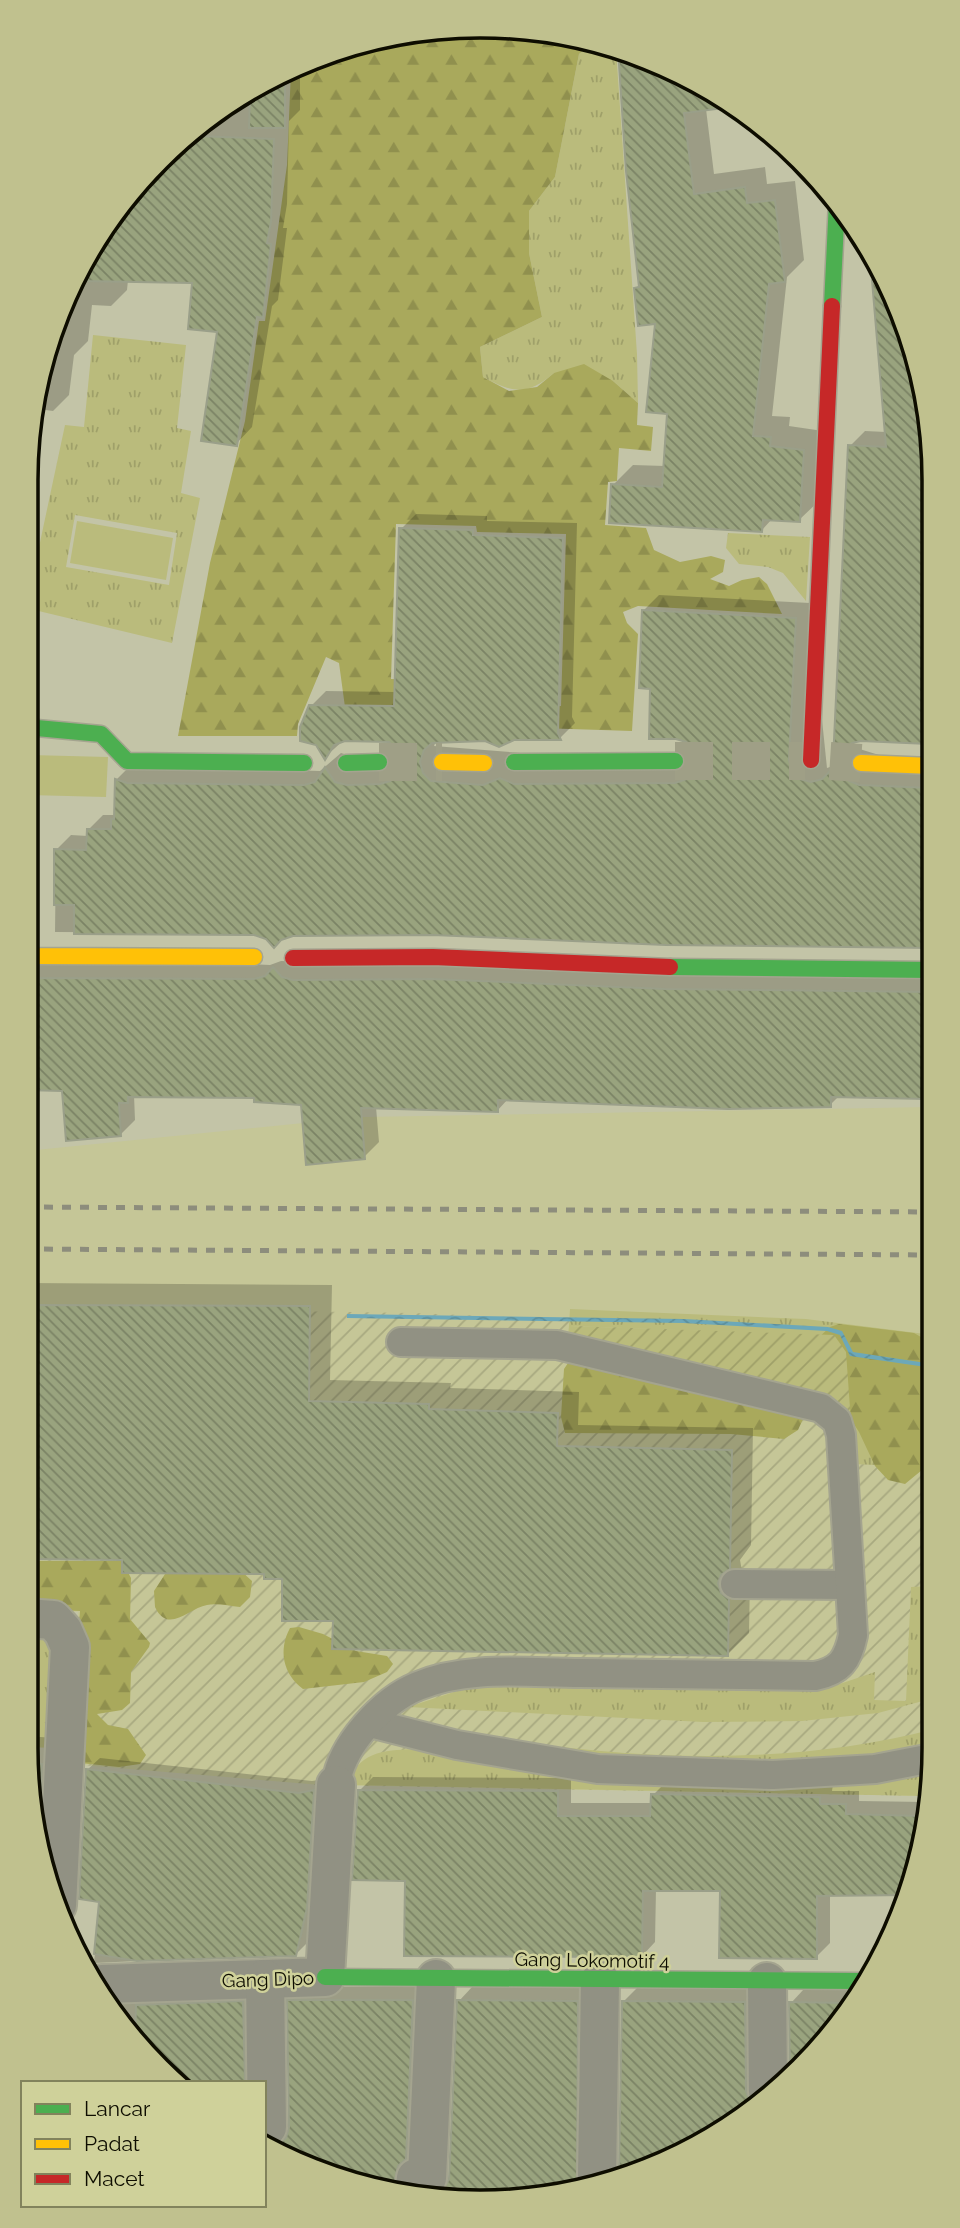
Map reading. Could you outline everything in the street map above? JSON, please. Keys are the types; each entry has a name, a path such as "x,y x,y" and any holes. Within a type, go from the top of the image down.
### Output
{"street":[{"path":"830,761 808,760 841,227"},
{"path":"38,728 101,734 127,761 304,763"},
{"path":"513,762 675,761"},
{"path":"346,763 379,762"},
{"path":"442,762 484,763"},
{"path":"861,763 922,766"},
{"path":"38,956 254,957"},
{"path":"293,958 432,957 665,967 922,970"},
{"path":"38,1619 52,1620 63,1631 70,1647 49,1829 51,1851"},
{"name":"Gang Dipo","path":"107,1984 325,1978 335,1785"},
{"name":"Gang Lokomotif 4","path":"325,1978 854,1982"},
{"path":"265,1979 266,2128"},
{"path":"415,2185 416,2178 427,2178 436,1979"},
{"path":"597,2173 600,1981"},
{"path":"767,1982 768,2083"}],"lane":[{"path":"335,1785 342,1761 370,1723 399,1696 418,1686 476,1672 792,1676 828,1673 845,1662 850,1653 853,1635 841,1435 837,1421 821,1408 556,1345 401,1342"},
{"path":"735,1584 850,1585"},
{"path":"370,1723 457,1745 598,1769 773,1774 875,1769 922,1760"}],"shaded area":[{"path":"922,1107 922,1348 38,1308 38,1150 363,1117"},
{"path":"38,1307 412,1313 841,1331 922,1347 922,1748 919,1796 321,1785 69,1764 78,1612 38,1610"}],"green space":[{"path":"451,39 509,39 583,51 579,54 555,177 529,211 529,253 542,317 480,347 483,377 509,391 537,387 554,373 584,364 613,381 638,403 637,425 653,427 651,451 619,448 617,481 608,482 605,525 646,528 654,550 680,562 711,556 725,560 723,572 710,579 729,586 759,577 767,584 782,614 638,606 623,612 627,623 638,634 632,731 347,722 339,663 326,657 298,724 297,736 178,736 210,563 245,421 259,321 265,321 287,165 291,81 311,72 394,47","holes":["396,524 476,526 477,532 566,534 561,706 467,703 467,681 391,679"]},
{"path":"583,51 617,61 638,403 613,381 554,373 536,386 520,390 483,377 480,347 542,317 529,253 529,211 555,177 579,54"},
{"path":"93,335 186,345 177,428 191,431 181,493 200,498 172,643 38,611 38,552 65,425 84,427","holes":["75,515 177,533 169,585 66,567"]},
{"path":"77,521 173,538 166,580 70,563"},
{"path":"728,533 810,537 806,601 783,573 768,567 739,564 726,548"},
{"path":"38,755 108,757 106,797 38,795"},
{"path":"570,1309 806,1319 922,1334 922,1467 854,1464 834,1336 569,1326"},
{"path":"839,1324 914,1333 922,1338 922,1470 905,1484 888,1480 875,1466 859,1432 818,1369 817,1339 830,1327"},
{"path":"569,1326 834,1335 846,1352 851,1422 568,1336"},
{"path":"586,1361 796,1413 803,1419 798,1430 784,1439 731,1434 565,1433 561,1417 564,1369 568,1363"},
{"path":"38,1561 122,1561 131,1578 130,1619 150,1643 131,1672 130,1703 122,1710 97,1714 108,1725 128,1729 146,1755 140,1764 119,1767 70,1762 80,1611 38,1609"},
{"path":"167,1571 241,1571 252,1581 250,1597 240,1607 207,1605 179,1618 166,1619 155,1607 154,1591"},
{"path":"922,1586 922,1701 878,1713 802,1721 703,1722 408,1707 460,1690 493,1687 819,1691 875,1672 874,1700 906,1701 911,1587"},
{"path":"299,1627 323,1634 356,1651 387,1656 393,1664 387,1672 364,1682 303,1689 291,1676 284,1661 286,1636 290,1628"},
{"path":"38,1628 56,1636 54,1748 38,1747"},
{"path":"422,1727 579,1749 685,1756 810,1751 852,1746 922,1732 922,1749 786,1768 601,1761"},
{"path":"396,1750 921,1770 921,1777 919,1796 348,1785 352,1773 366,1758"}],"water":[{"path":"347,1314 684,1319 828,1327 842,1331 853,1352 922,1362 922,1366 850,1356 840,1335 827,1331 683,1323 347,1318"}],"building":[{"path":"619,61 675,84 718,109 684,113 694,194 745,187 747,203 775,200 785,282 769,284 753,436 771,437 770,446 804,450 800,522 763,520 762,532 609,523 611,484 662,487 667,414 646,412 655,324 638,326 634,288 639,287 626,171"},
{"path":"285,84 285,128 249,128 250,104"},
{"path":"203,136 274,139 271,222 267,243 271,244 263,318 257,317 237,446 201,441 217,332 188,329 192,283 86,281 130,211 168,168"},
{"path":"872,280 898,338 918,422 922,480 922,744 852,743 843,751 839,763 841,772 849,781 859,785 922,788 922,948 666,945 433,935 293,936 281,940 274,948 266,939 254,935 74,934 74,905 54,905 54,849 86,850 87,829 111,829 111,819 114,819 115,779 127,783 304,785 315,782 325,767 335,782 347,785 380,784 390,781 398,773 401,761 397,750 389,742 345,741 334,745 325,760 316,745 300,741 300,727 309,705 394,706 399,528 473,530 473,535 563,538 558,733 561,740 514,740 499,747 485,741 432,743 424,750 420,762 423,773 431,781 483,785 500,778 514,784 675,783 687,779 697,762 693,749 686,742 676,739 649,739 650,689 639,688 642,610 796,618 789,760 792,771 800,779 811,782 822,779 830,771 833,761 848,445 886,447"},
{"path":"273,967 282,977 293,980 433,979 665,989 922,992 922,1099 831,1097 831,1107 728,1109 498,1100 498,1112 361,1108 365,1159 306,1165 301,1105 254,1102 254,1098 128,1097 128,1103 119,1103 121,1136 66,1141 62,1091 38,1090 38,978 254,979 265,976"},
{"path":"38,1305 310,1306 309,1401 429,1404 429,1409 558,1413 557,1446 732,1450 730,1569 721,1575 718,1583 721,1593 729,1599 728,1656 332,1649 333,1621 282,1621 282,1579 264,1579 264,1574 122,1573 122,1560 38,1559"},
{"path":"39,1764 42,1764 41,1793"},
{"path":"86,1769 299,1793 314,1790 307,1908 296,1956 137,1961 94,1954 99,1902 79,1899"},
{"path":"358,1790 558,1791 558,1816 650,1816 651,1794 820,1797 820,1804 846,1804 846,1814 916,1816 896,1895 817,1896 817,1959 719,1958 720,1891 643,1891 642,1957 404,1956 405,1881 352,1880"},
{"path":"287,2000 413,2000 406,2159 398,2166 395,2181 338,2166 285,2144 281,2142 286,2138 289,2127"},
{"path":"457,2000 578,2001 577,2178 538,2186 480,2190 444,2188 449,2179"},
{"path":"243,2001 245,2081 190,2081 135,2024 136,2005"},
{"path":"622,2001 745,2002 746,2091 749,2098 675,2144 619,2167"},
{"path":"789,2002 840,2003 812,2039 790,2062"}],"tunnel":[{"path":"675,761 805,761"},
{"path":"830,761 861,763"},
{"path":"379,762 442,762"}],"railway":[{"path":"38,1207 922,1212"},
{"path":"38,1249 922,1255"}],"traffic: fast":[{"path":"832,306 836,220"},
{"path":"38,728 101,734 127,761 304,763"},
{"path":"514,762 675,761"},
{"path":"346,763 379,762"},
{"path":"670,967 922,970"},
{"path":"325,1977 855,1981"}],"traffic: slow":[{"path":"442,762 484,763"},
{"path":"861,763 922,766"},
{"path":"38,956 254,957"}],"traffic: jam":[{"path":"811,760 832,306"},
{"path":"293,958 433,957 670,967"}]}
